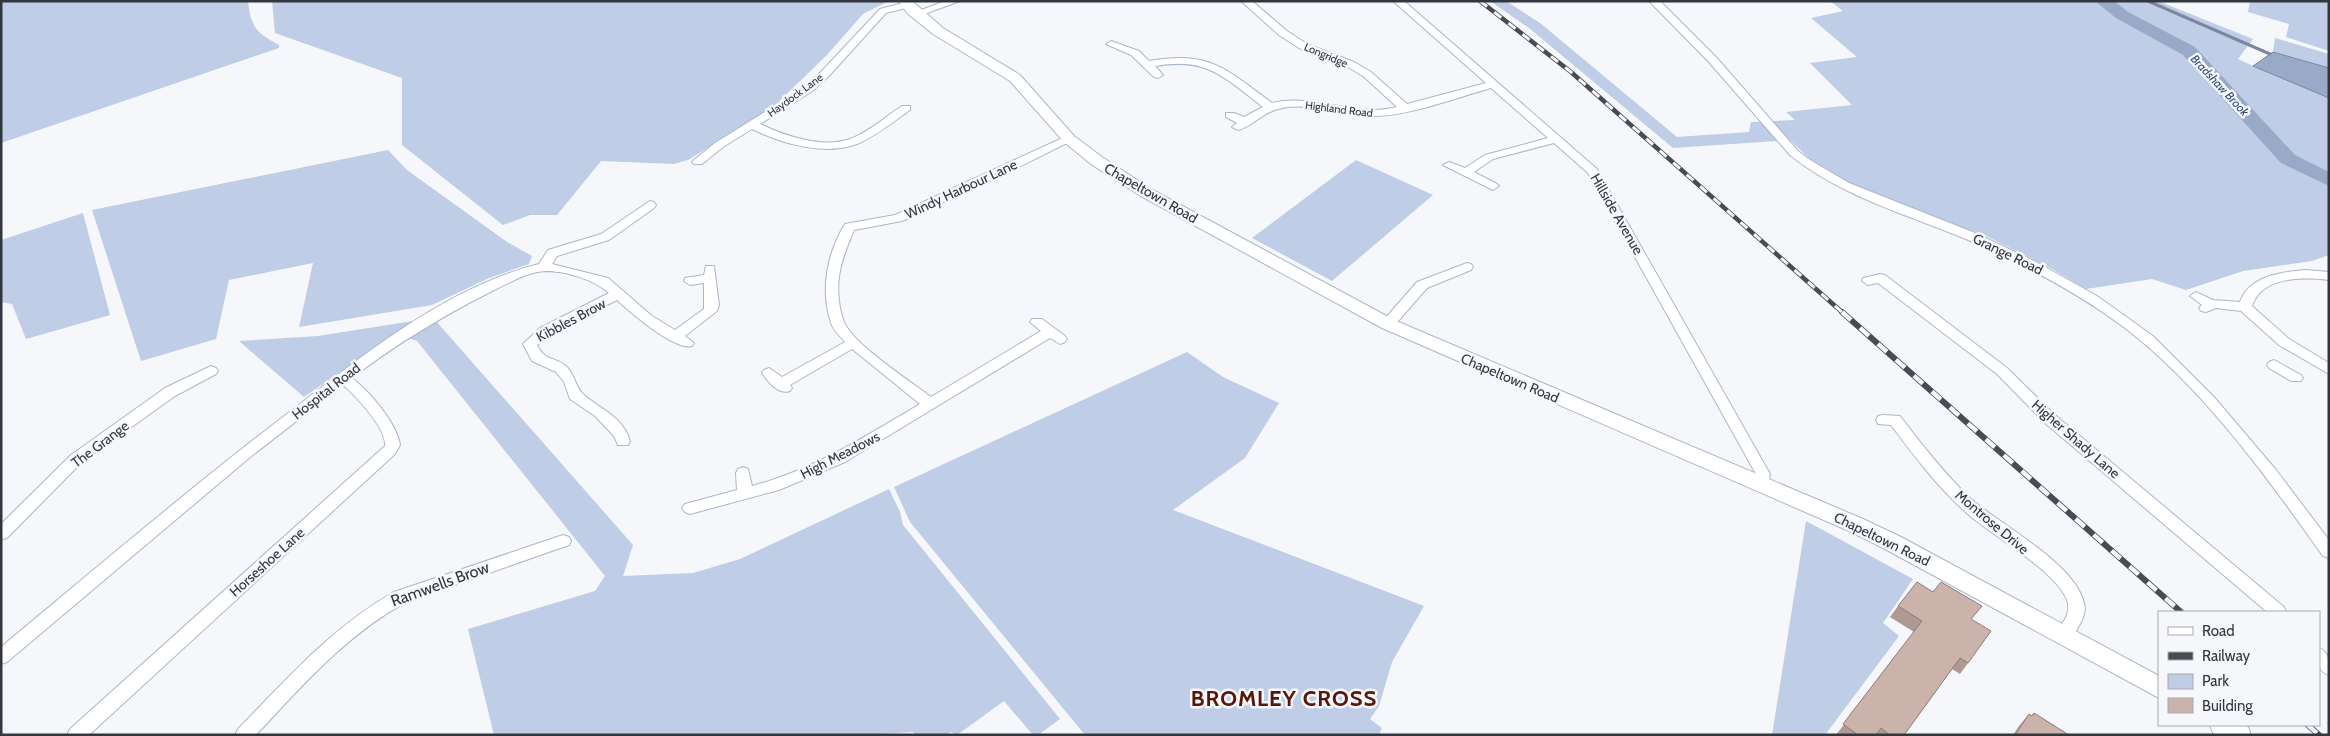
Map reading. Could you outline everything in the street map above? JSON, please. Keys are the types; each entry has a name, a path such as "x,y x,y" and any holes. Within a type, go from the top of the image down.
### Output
{"main road":[{"name":"Chapeltown Road","path":"910,7 1014,78 1026,88 1069,138 1110,171 1145,192 1388,324 1893,543 2158,687"},
{"path":"2224,726 2239,735"}],"street":[{"path":"910,7 955,1"},
{"name":"Longridge","path":"1246,1 1283,33 1303,46 1350,64 1367,74 1405,108"},
{"name":"Hillside Avenue","path":"1398,1 1586,163 1600,182 1763,474 1762,485"},
{"name":"Grange Road","path":"1654,1 1704,51 1794,153 1810,167 1842,185 1981,240 2050,274 2113,313 2163,353 2254,451 2329,552"},
{"name":"Haydock Lane","path":"698,162 718,145 807,90 824,75 883,11 910,7"},
{"path":"1111,44 1136,53 1158,75"},
{"path":"1148,64 1183,59 1213,65 1270,107"},
{"name":"Highland Road","path":"1230,115 1241,124 1270,107 1293,104 1313,104 1364,114 1389,112 1494,84"},
{"path":"753,124 783,137 822,145 843,145 861,138 907,108"},
{"name":"Windy Harbour Lane","path":"849,227 877,224 898,218 1005,170 1069,138"},
{"path":"1466,172 1489,157 1557,139"},
{"path":"1449,165 1493,186"},
{"path":"544,267 552,253 605,237 650,205"},
{"path":"849,227 835,263 832,279 832,297 838,324 852,343 931,405"},
{"path":"1388,324 1422,285 1469,266"},
{"name":"Hospital Road","path":"1,657 244,454 365,361 458,302 516,274 544,267 565,269 603,281 647,319 682,340 710,311 712,305 710,273 690,281"},
{"path":"2245,307 2249,294 2260,286 2301,273 2329,276"},
{"name":"Higher Shady Lane","path":"1868,281 1880,278 2002,371 2050,419 2277,611"},
{"name":"Kibbles Brow","path":"619,294 545,331 530,344 536,358 561,369 570,381 575,395 621,426 623,441"},
{"path":"2196,296 2208,306 2245,307 2268,331 2307,358 2329,369"},
{"name":"High Meadows","path":"690,508 745,495 817,469 859,447 1055,335 1037,322"},
{"path":"769,373 783,386 852,343"},
{"path":"2274,365 2292,374 2307,358"},
{"name":"The Grange","path":"1,534 76,459 170,392 211,370"},
{"name":"Horseshoe Lane","path":"76,735 390,450 393,444 392,437 363,394 342,378"},
{"name":"Montrose Drive","path":"1883,420 1895,420 1944,480 1976,511 2051,570 2065,584 2074,596 2078,608 2075,619 2064,635"},
{"path":"743,473 745,495"},
{"name":"Ramwells Brow","path":"244,735 343,635 380,607 407,594 563,541"},
{"path":"2320,656 2329,668"}],"green space":[{"path":"1,1 248,1 251,17 256,28 279,45 279,48 1,143"},
{"path":"272,1 885,1 885,3 863,14 826,56 772,108 688,160 674,164 601,161 557,215 530,215 503,225 402,145 402,78 275,33"},
{"path":"1490,1 1506,1 1540,23 1677,137 1749,132 1751,122 1795,120 1786,112 1852,105 1810,63 1857,57 1811,18 1843,11 1830,1 2158,1 2253,39 2238,59 2253,66 2273,52 2275,38 2329,54 2329,255 2312,261 2243,271 2186,290 2152,279 2086,289 2052,269 1986,236 1860,188 1818,167 1790,140 1673,148 1529,28"},
{"path":"2250,1 2329,1 2329,51 2286,37 2289,24 2248,12"},
{"path":"388,150 407,170 507,242 532,256 529,264 489,278 432,305 299,327 313,263 229,280 216,339 141,361 92,210"},
{"path":"1356,160 1433,195 1332,281 1252,238"},
{"path":"83,213 110,315 26,339 12,304 1,302 1,240"},
{"path":"413,321 304,397 239,341 318,336"},
{"path":"436,321 633,545 623,576 693,573 740,559 889,489 900,512 903,525 1060,719 1038,735 1033,735 1004,701 957,735 951,732 946,735 915,735 913,732 860,735 494,735 468,629 595,591 605,576 417,341 408,338"},
{"path":"1187,352 1223,377 1279,403 1245,458 1173,510 1424,606 1392,662 1379,706 1370,719 1382,728 1379,735 1085,735 910,522 894,487"},
{"path":"1806,521 1913,579 1883,623 1899,636 1825,735 1772,735"}],"shaded area":[{"path":"2273,52 2329,68 2329,98 2253,66"}],"building":[{"path":"1917,582 1933,592 1941,582 1982,606 1971,619 1991,631 1968,663 1960,658 1904,735 1890,735 1881,728 1876,735 1858,735 1843,724 1922,621 1898,606"},
{"path":"2034,713 2069,735 2015,735 2029,714 2032,716"}],"waterway":[{"name":"Bradshaw Brook","path":"2103,1 2122,15 2189,51 2288,159 2329,180"},
{"path":"2148,1 2270,54"}],"railway":[{"path":"1480,1 1571,72 1843,313"},
{"path":"1842,312 2180,611"},
{"path":"2309,726 2319,735"}],"district":[{"name":"BROMLEY CROSS","path":"1284,698"}]}
